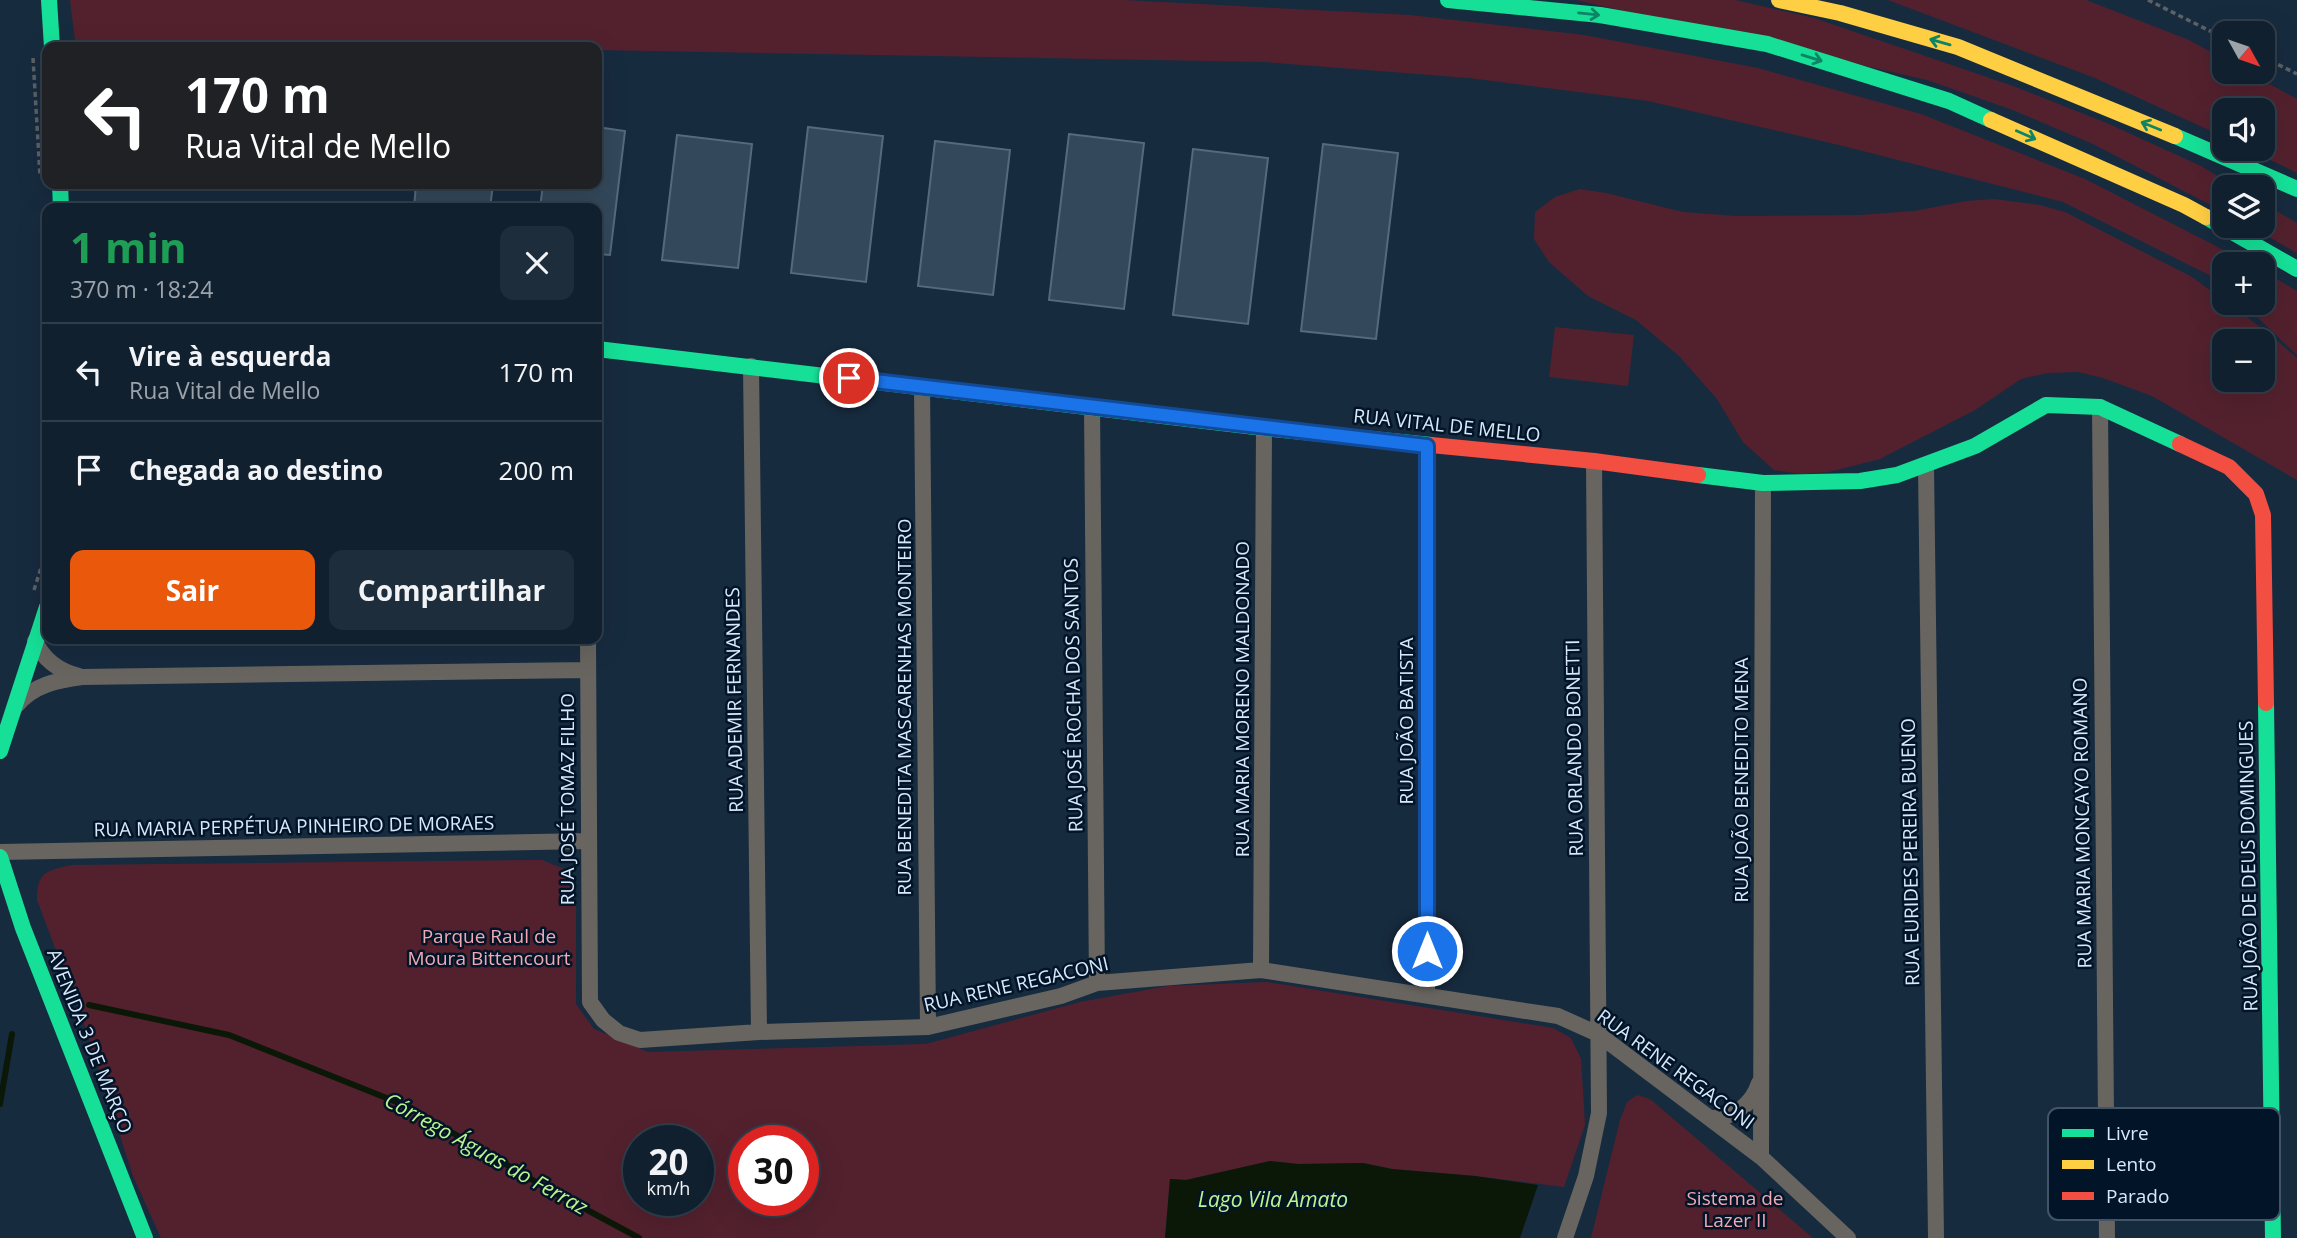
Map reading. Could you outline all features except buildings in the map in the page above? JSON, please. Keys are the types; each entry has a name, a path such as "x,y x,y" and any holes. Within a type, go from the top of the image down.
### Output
{"main road":[{"path":"50,0 52,42"},
{"path":"1448,0 1600,15 1767,44 1950,101 2184,205 2297,270"},
{"path":"1779,0 1840,13 1958,47 2212,151"},
{"path":"2228,161 2297,206"},
{"path":"2234,161 2297,189"},
{"name":"RUA VITAL DE MELLO","path":"602,350 1265,428 1594,461 1763,483 1860,481 1897,475 1975,446 2046,405 2100,407 2229,467 2256,494"},
{"name":"RUA JOÃO DE DEUS DOMINGUES","path":"2256,494 2263,515 2271,1108"},
{"path":"0,751 42,622"},
{"name":"AVENIDA 3 DE MARÇO","path":"0,857 23,928 145,1238"},
{"name":"RUA JOÃO DE DEUS DOMINGUES","path":"2273,1220 2273,1238"}],"street":[{"name":"RUA ADEMIR FERNANDES","path":"751,366 759,1032"},
{"name":"RUA BENEDITA MASCARENHAS MONTEIRO","path":"922,386 928,1027"},
{"name":"RUA JOSÉ ROCHA DOS SANTOS","path":"1092,407 1097,983"},
{"name":"RUA MARIA MONCAYO ROMANO","path":"2100,407 2106,1108"},
{"name":"RUA MARIA MORENO MALDONADO","path":"1261,970 1265,428"},
{"name":"RUA JOÃO BATISTA","path":"1427,446 1427,995"},
{"name":"RUA ORLANDO BONETTI","path":"1565,1238 1586,1176 1599,1113 1594,461"},
{"name":"RUA EURIDES PEREIRA BUENO","path":"1926,466 1936,1238"},
{"name":"RUA JOÃO BENEDITO MENA","path":"1761,1157 1763,483"},
{"path":"36,641 40,652 49,661 64,672 82,677"},
{"name":"RUA JOSÉ TOMAZ FILHO","path":"587,644 590,1002"},
{"path":"11,712 24,696 44,685 82,677 588,670"},
{"name":"RUA MARIA PERPÉTUA PINHEIRO DE MORAES","path":"0,852 589,841"},
{"name":"RUA RENE REGACONI","path":"590,1002 603,1020 619,1032 640,1040 759,1032 928,1027 1062,996 1097,983 1261,970 1558,1016 1598,1034 1761,1157 1848,1238"},
{"name":"RUA JOÃO BENEDITO MENA","path":"1710,1118 1730,1116 1744,1107 1756,1093 1761,1077"},
{"name":"RUA MARIA MONCAYO ROMANO","path":"2107,1220 2107,1238"}],"path":[{"path":"2148,0 2212,32"},
{"path":"33,56 41,182"},
{"path":"2275,63 2297,74"}],"green space":[{"path":"70,0 1124,0 1410,15 1584,35 1758,68 1921,114 2085,179 2228,252 2212,252 2212,276 2063,202 1839,145 1648,101 1469,78 1264,62 602,50 602,42 75,40"},
{"path":"1576,0 1735,0 1814,18 2013,86 2109,124 2201,166 2216,175 2212,175 2212,206 2093,144 2010,109 1927,80"},
{"path":"1888,0 2086,0 2189,40 2212,52 2212,84 2270,84 2297,99 2297,173 2272,161 2275,161 2275,98 2212,98 2212,132 2095,78"},
{"path":"1580,189 1683,212 1736,216 1860,215 1914,211 1994,199 2040,205 2065,212 2192,277 2212,292 2212,315 2244,315 2263,329 2212,329 2212,392 2275,392 2275,339 2297,358 2297,480 2152,396 2078,372 2048,373 2021,379 1975,410 1880,459 1829,472 1801,474 1774,470 1743,442 1717,399 1679,356 1636,320 1588,296 1549,262 1534,239 1535,212 1555,197"},
{"path":"2275,210 2297,223 2297,253 2270,238 2275,238"},
{"path":"2275,278 2297,291 2297,355 2275,334 2275,329 2270,329 2255,315 2275,315"},
{"path":"1555,327 1634,335 1628,386 1549,377"},
{"name":"Parque Raul de Moura Bittencourt","path":"542,860 564,869 576,904 576,1004 594,1029 648,1052 926,1044 1080,1002 1168,986 1267,982 1553,1028 1571,1038 1581,1059 1585,1125 1564,1187 1392,1169 1363,1163 1298,1164 1270,1161 1186,1180 1170,1179 1165,1238 161,1238 133,1176 85,1027 37,900 41,878 55,869 71,865"},
{"name":"Sistema de Lazer II","path":"1637,1095 1650,1099 1813,1238 1591,1238 1620,1120 1627,1102"}],"water":[{"name":"Lago Vila Amato","path":"1270,1161 1298,1164 1363,1163 1392,1169 1538,1185 1520,1238 1165,1238 1170,1179 1186,1180"}],"waterway":[{"name":"Córrego Águas do Ferraz","path":"89,1005 229,1035 409,1107 541,1185 639,1238"},
{"name":"Córrego Águas do Ferraz","path":"0,1104 12,1034"}],"traffic: fast":[{"path":"49,0 52,42"},
{"path":"1448,0 1600,15 1767,44 1949,101 1991,120"},
{"path":"2175,136 2297,189"},
{"path":"60,189 61,203"},
{"path":"2206,217 2297,269"},
{"path":"602,350 1264,428 1431,445"},
{"path":"1698,475 1763,483 1860,481 1897,475 1975,446 2046,405 2100,407 2180,444"},
{"path":"0,751 42,622"},
{"path":"2266,703 2271,1108"},
{"path":"0,857 23,928 145,1238"},
{"path":"2273,1220 2273,1238"}],"traffic: slow":[{"path":"1779,0 1840,13 1958,47 2175,136"},
{"path":"1991,120 2206,217"}],"traffic: jam":[{"path":"2180,444 2229,467 2256,494 2263,515 2266,703"},
{"path":"1431,445 1594,461 1698,475"}],"route":[{"path":"849,378 1427,446 1427,951"}]}
